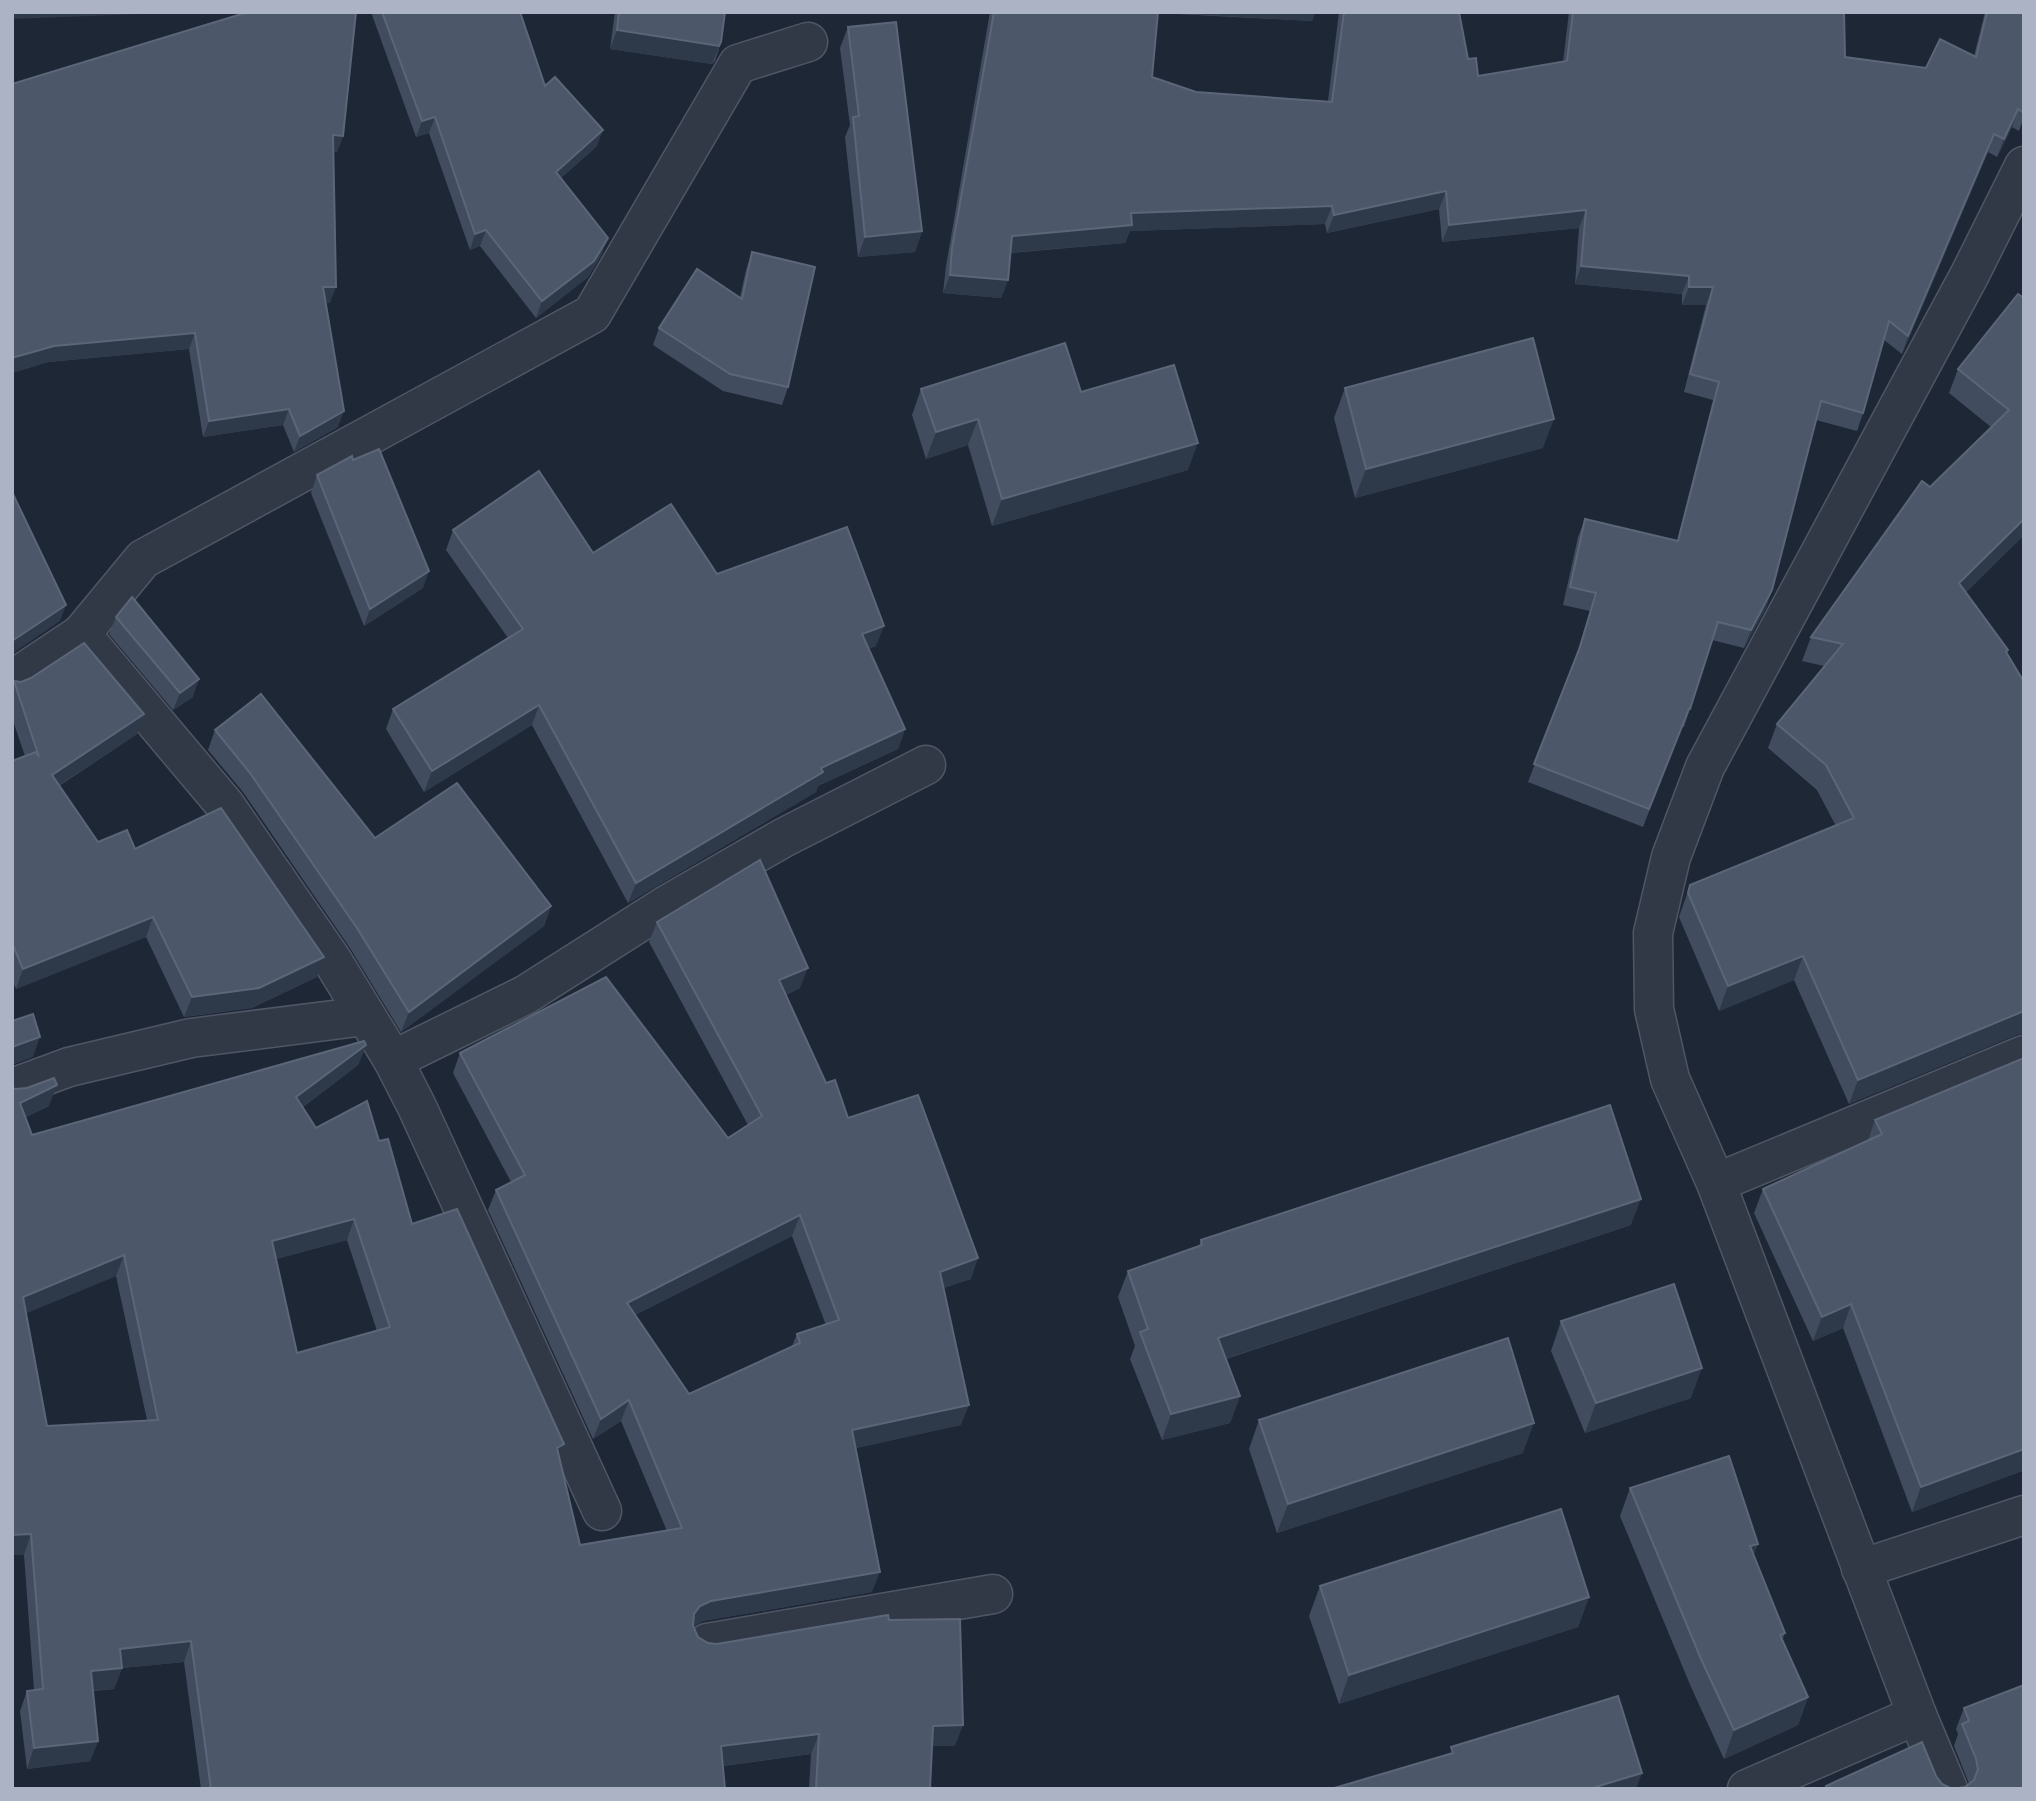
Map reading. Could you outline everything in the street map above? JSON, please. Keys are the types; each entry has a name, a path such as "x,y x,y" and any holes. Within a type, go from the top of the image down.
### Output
{"street":[{"path":"12,680 81,634 143,559 592,314 738,64 808,41"},
{"path":"1948,1789 1861,1569 1716,1183 1670,1079 1654,1009 1653,933 1671,857 1705,767 1964,287 2024,166"},
{"path":"81,634 225,805 332,960 393,1060 603,1511"},
{"path":"393,1060 524,995 665,906 783,838 926,765"},
{"path":"12,1088 69,1067 191,1038 365,1016"},
{"path":"1716,1183 2024,1055"},
{"path":"1861,1569 2024,1515"},
{"path":"707,1643 993,1594"},
{"path":"1747,1789 1917,1715"}],"building":[{"path":"248,12 356,12 343,136 333,135 336,287 323,287 344,411 300,436 289,409 209,421 195,333 54,346 12,358 12,84"},
{"path":"382,12 520,12 545,86 555,77 603,130 556,172 608,238 594,261 542,301 486,230 475,234 435,117 422,121"},
{"path":"619,12 725,12 721,42 719,46 617,30"},
{"path":"994,12 1158,12 1152,77 1196,92 1332,102 1344,12 1459,12 1468,59 1476,58 1478,76 1567,61 1573,12 1844,12 1845,57 1926,68 1940,39 1976,57 1987,12 2024,12 2024,113 2018,109 2004,139 1994,134 1908,336 1889,321 1863,413 1821,401 1772,590 1751,630 1718,622 1690,709 1649,809 1534,764 1580,647 1596,593 1570,587 1585,519 1678,541 1719,382 1690,374 1713,287 1689,287 1689,276 1581,266 1586,210 1449,225 1446,191 1334,215 1332,206 1131,213 1132,225 1012,236 1008,280 950,275 952,248"},
{"path":"896,22 922,231 865,237 853,117 859,116 848,27"},
{"path":"752,252 815,267 788,387 730,374 659,328 697,269 742,299"},
{"path":"2018,294 2024,298 2024,519 1959,583 2008,650 2006,652 2024,682 2024,1011 1858,1080 1803,956 1728,986 1688,893 1690,885 1854,818 1826,765 1777,724 1843,644 1811,637 1922,481 1930,487 2009,410 1958,369"},
{"path":"1533,338 1554,419 1366,469 1345,388"},
{"path":"1065,343 1081,392 1174,365 1198,443 1002,499 978,419 936,432 921,389"},
{"path":"379,449 429,571 370,609 317,475 352,456 353,460"},
{"path":"539,471 593,553 671,504 717,574 847,527 884,626 862,634 905,729 821,768 823,772 636,883 539,705 432,771 393,709 523,629 453,530"},
{"path":"12,492 66,605 12,641"},
{"path":"132,597 199,679 180,693 116,617"},
{"path":"84,643 144,714 52,775 98,842 127,830 135,849 221,808 324,957 259,988 192,997 153,917 23,969 12,943 12,761 36,752 39,757 14,681 21,682 31,678"},
{"path":"261,694 375,838 457,783 551,906 409,1012 357,928 250,773 215,730"},
{"path":"760,860 808,968 779,980 826,1083 835,1080 848,1118 918,1095 978,1258 940,1272 969,1405 852,1430 880,1572 711,1601 700,1606 694,1614 693,1626 698,1637 708,1643 717,1644 888,1615 889,1620 960,1619 963,1725 933,1726 930,1789 816,1789 819,1734 721,1746 725,1789 211,1789 191,1641 120,1649 122,1668 91,1671 98,1741 34,1748 27,1691 43,1689 31,1534 12,1535 12,1087 27,1088 54,1078 57,1085 20,1103 32,1135 364,1041 366,1045 296,1097 316,1128 367,1101 379,1141 388,1139 412,1224 457,1209 564,1444 557,1448 580,1545 682,1528 629,1400 601,1419 496,1190 525,1175 460,1053 606,977 728,1138 762,1116 657,922","holes":["800,1215 839,1320 797,1334 800,1343 689,1394 627,1303","354,1219 390,1327 297,1353 272,1241","124,1255 158,1420 47,1426 23,1297"]},
{"path":"33,1014 40,1037 12,1047 12,1021"},
{"path":"2024,1058 2024,1449 1921,1487 1851,1304 1822,1317 1763,1189 1882,1134 1875,1120"},
{"path":"1610,1105 1641,1199 1218,1338 1240,1396 1171,1414 1140,1332 1148,1329 1128,1271 1202,1245 1201,1240"},
{"path":"1674,1284 1702,1368 1596,1403 1561,1321"},
{"path":"1508,1338 1534,1423 1288,1504 1259,1420"},
{"path":"1729,1456 1758,1544 1750,1546 1785,1633 1780,1635 1808,1697 1734,1730 1701,1659 1630,1488"},
{"path":"1561,1509 1589,1597 1349,1675 1320,1586"},
{"path":"2024,1685 2024,1789 1952,1789 1965,1787 1974,1780 1978,1769 1962,1724 1969,1721 1964,1708"},
{"path":"1618,1696 1642,1773 1589,1789 1331,1789 1453,1753 1451,1747"},
{"path":"1922,1742 1936,1776 1942,1784 1952,1789 1827,1789 1826,1786"}]}
